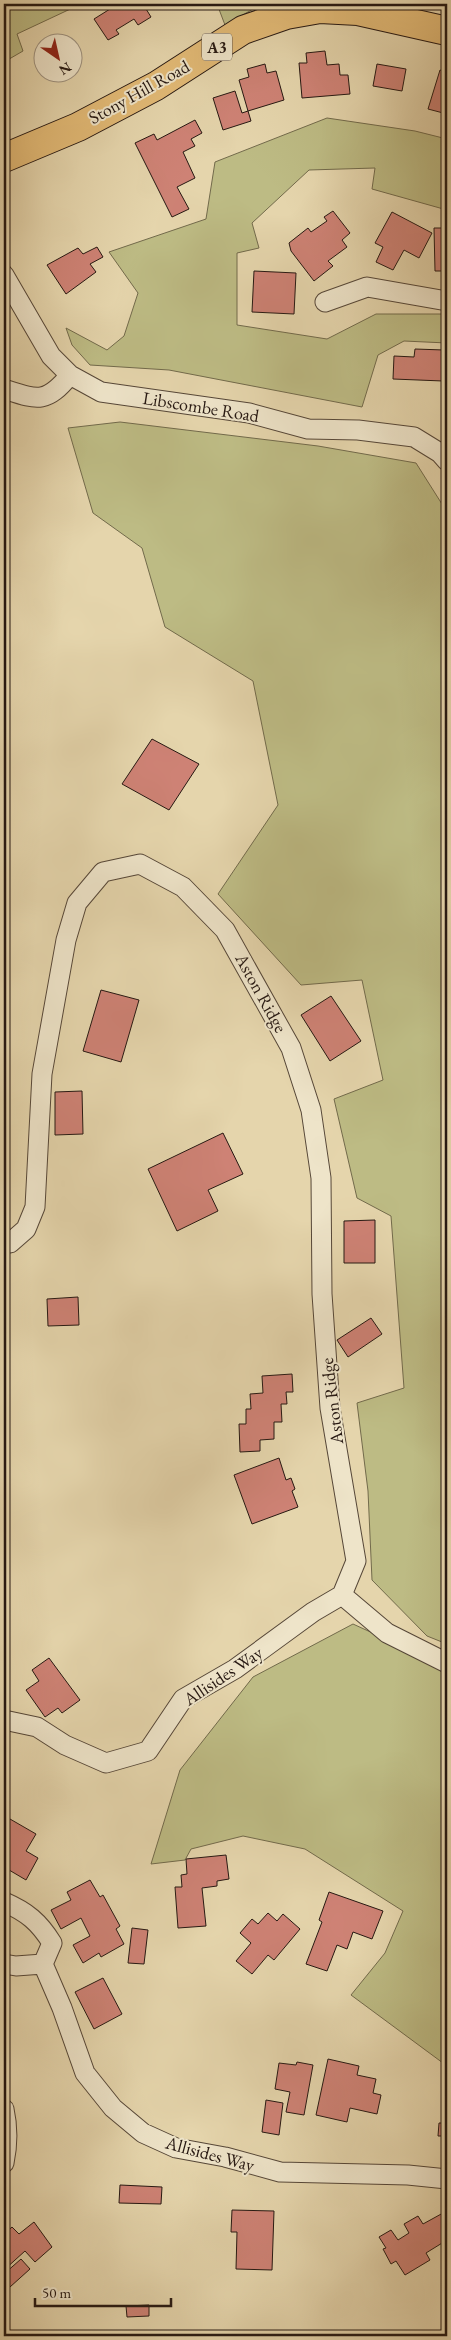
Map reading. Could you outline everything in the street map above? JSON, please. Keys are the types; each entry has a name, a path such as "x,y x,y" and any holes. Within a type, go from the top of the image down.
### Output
{"main road":[{"name":"Stony Hill Road","path":"4,158 78,127 156,86 243,30 286,15 320,9 358,11 447,31"}],"street":[{"name":"Libscombe Road","path":"4,275 51,356 70,375 101,392 249,413 308,429 358,430 414,437 445,453"},
{"path":"325,302 367,287 447,301"},
{"path":"4,389 45,398 55,393 70,375"},
{"name":"Aston Ridge","path":"4,1244 10,1243 26,1229 35,1207 42,1074 66,940 77,903 103,872 140,864 183,887 225,930 291,1048 311,1110 321,1178 322,1294 330,1408 356,1561 342,1595"},
{"path":"342,1595 387,1633 447,1662"},
{"name":"Allisides Way","path":"4,1720 37,1727 65,1745 106,1763 148,1751 183,1699 235,1669 313,1612 342,1595"},
{"path":"4,1902 20,1909 41,1926 52,1943 43,1964 16,1966 4,1964"},
{"name":"Allisides Way","path":"43,1964 62,2008 85,2073 113,2108 144,2134 176,2148 225,2157 280,2172 408,2175 447,2179"},
{"path":"4,2109 7,2131 4,2162"}],"shaded area":[{"path":"4,4 81,4 17,34 23,51 4,62"},
{"path":"217,4 262,4 225,25"},
{"path":"327,118 415,131 447,139 447,210 372,189 375,168 309,170 252,223 259,248 237,253 237,325 327,339 376,314 447,314 447,343 404,341 378,355 362,407 169,370 90,365 72,345 66,328 107,350 124,336 138,293 109,252 206,219 215,162"},
{"path":"120,422 318,446 416,463 447,512 447,1644 427,1636 372,1580 368,1491 357,1403 404,1388 391,1216 357,1198 334,1099 383,1080 362,980 301,985 218,894 278,805 253,681 165,627 142,548 93,513 68,428"},
{"path":"353,1624 447,1667 447,2066 351,1995 385,1953 403,1911 305,1849 243,1836 191,1849 185,1860 151,1864 180,1770 253,1677"}],"building":[{"path":"118,4 129,4 131,8 138,4 143,4 151,17 138,25 134,19 116,30 119,34 108,40 94,19"},
{"path":"325,51 327,65 339,64 340,75 348,75 350,94 302,98 299,63 307,63 306,53"},
{"path":"265,64 267,73 276,71 284,100 248,111 239,80 249,77 247,69"},
{"path":"377,64 406,69 402,91 373,86"},
{"path":"440,70 447,72 447,114 428,109"},
{"path":"235,91 242,113 248,111 251,121 223,130 213,98"},
{"path":"195,120 202,133 191,139 195,146 183,152 195,178 177,187 189,209 172,217 135,143 154,134 157,140"},
{"path":"333,211 350,233 342,240 347,247 328,261 333,266 314,281 291,251 289,243 308,228 311,232 327,221 324,217"},
{"path":"392,212 432,233 419,258 404,250 393,270 376,262 383,247 375,243"},
{"path":"434,228 447,228 447,271 435,271"},
{"path":"97,247 103,257 90,264 96,272 66,294 47,265 78,248 83,254"},
{"path":"254,271 296,273 294,314 252,312"},
{"path":"415,349 444,350 443,381 393,379 394,356 414,357"},
{"path":"152,739 199,764 169,810 122,784"},
{"path":"101,990 139,1000 121,1062 83,1051"},
{"path":"331,996 361,1041 330,1061 301,1015"},
{"path":"82,1091 83,1134 55,1135 55,1092"},
{"path":"223,1133 243,1174 208,1190 218,1211 177,1231 148,1169"},
{"path":"375,1220 375,1263 344,1263 344,1221"},
{"path":"78,1297 79,1325 48,1326 47,1299"},
{"path":"371,1318 382,1334 348,1357 337,1340"},
{"path":"292,1374 293,1392 286,1392 287,1404 281,1404 282,1422 274,1422 274,1439 260,1440 260,1451 240,1452 239,1424 246,1424 246,1409 251,1409 250,1394 263,1393 262,1376"},
{"path":"279,1458 286,1480 291,1478 295,1489 292,1491 298,1507 252,1524 234,1475"},
{"path":"49,1658 80,1700 62,1713 58,1708 45,1717 26,1690 39,1681 32,1670"},
{"path":"10,1819 36,1834 26,1851 38,1858 26,1880 4,1867 4,1823 7,1825"},
{"path":"226,1855 229,1879 217,1881 217,1886 202,1888 206,1926 178,1928 175,1887 182,1887 181,1875 187,1874 186,1859"},
{"path":"90,1880 100,1897 103,1895 120,1926 116,1929 124,1944 101,1957 99,1953 83,1963 73,1945 90,1936 81,1918 61,1929 51,1910 71,1900 67,1892"},
{"path":"329,1892 383,1911 372,1939 353,1932 347,1949 337,1945 327,1971 306,1964 322,1922 319,1920"},
{"path":"268,1913 277,1921 283,1914 300,1929 274,1960 268,1955 252,1974 236,1961 251,1943 240,1933 252,1919 258,1924"},
{"path":"132,1928 148,1930 144,1964 128,1963"},
{"path":"103,1978 122,2014 94,2029 75,1992"},
{"path":"328,2059 359,2066 357,2075 376,2079 373,2093 381,2095 377,2114 350,2108 347,2122 316,2115"},
{"path":"297,2062 313,2065 304,2115 286,2112 290,2092 275,2089 279,2063 296,2065"},
{"path":"266,2100 283,2103 279,2135 262,2132"},
{"path":"439,2123 447,2123 447,2136 438,2136"},
{"path":"120,2185 162,2187 161,2204 119,2203"},
{"path":"232,2210 274,2211 272,2270 236,2269 237,2232 231,2232"},
{"path":"443,2213 447,2219 447,2229 442,2232 447,2240 426,2253 430,2260 405,2275 396,2261 391,2264 383,2249 386,2248 379,2237 391,2230 398,2240 409,2233 404,2224 418,2216 423,2224"},
{"path":"34,2222 52,2247 35,2262 25,2251 4,2270 4,2234 12,2227 19,2234"},
{"path":"21,2259 30,2269 10,2287 4,2280 4,2274"},
{"path":"149,2305 149,2316 127,2317 126,2306"}]}
